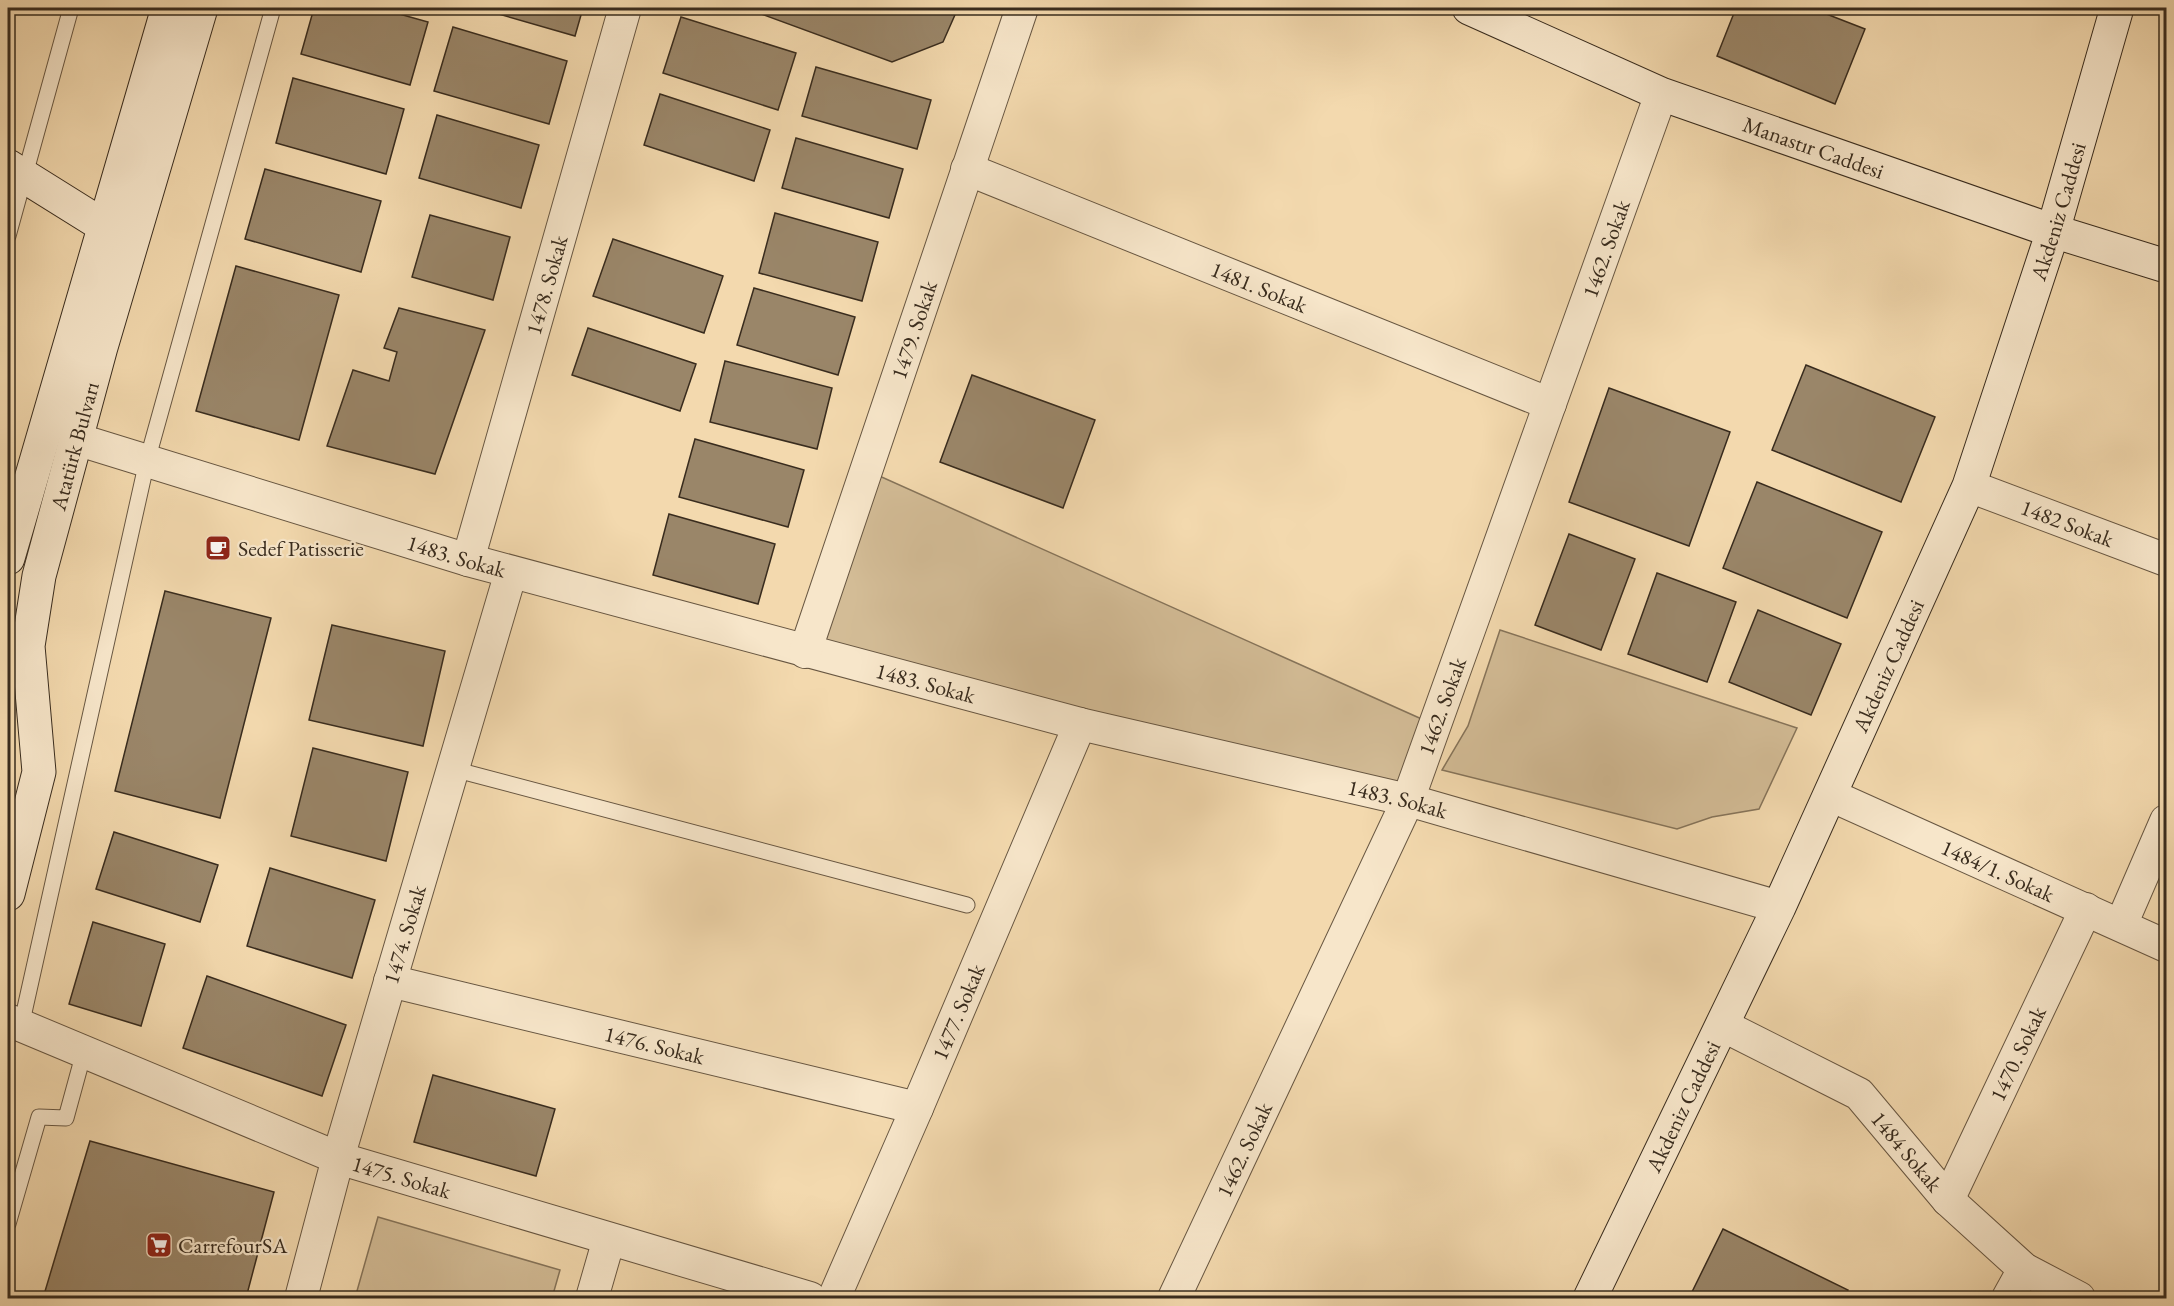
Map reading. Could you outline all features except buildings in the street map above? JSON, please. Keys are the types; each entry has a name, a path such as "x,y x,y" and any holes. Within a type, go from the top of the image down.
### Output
{"street":[{"name":"Atatürk Bulvarı","path":"8,558 168,8"},
{"name":"Atatürk Bulvarı","path":"8,894 39,772 28,646 39,576 76,439 201,8"},
{"name":"1478. Sokak","path":"468,560 625,8"},
{"name":"1479. Sokak","path":"804,651 1022,8"},
{"name":"Manastır Caddesi","path":"1470,8 1661,93 2053,231 2166,266"},
{"name":"Akdeniz Caddesi","path":"1590,1299 1779,907 1969,486 2053,231 2117,8"},
{"name":"1462. Sokak","path":"1174,1299 1408,800 1661,93"},
{"name":"1481. Sokak","path":"967,169 1550,404"},
{"path":"16,172 104,226"},
{"name":"1483. Sokak","path":"76,439 511,572 1080,724 1408,800 1779,907"},
{"name":"1482 Sokak","path":"1969,486 2166,560"},
{"name":"1474. Sokak","path":"301,1299 338,1158 511,572"},
{"name":"1477. Sokak","path":"834,1299 918,1108 1080,724"},
{"name":"1484/1. Sokak","path":"1830,795 2166,946"},
{"path":"2121,925 2166,821"},
{"name":"1470. Sokak","path":"1948,1200 2086,909"},
{"name":"1476. Sokak","path":"390,981 918,1108"},
{"name":"1475. Sokak","path":"14,1023 338,1158 810,1299"},
{"name":"1484 Sokak","path":"1722,1025 1859,1094 1948,1200 2024,1269 2079,1299"},
{"path":"592,1299 609,1239"},
{"path":"2008,1299 2024,1269"}],"lane":[{"path":"8,236 16,172 71,8"},
{"path":"14,1023 147,461 273,8"},
{"path":"453,769 967,905"},
{"path":"8,1224 39,1117 66,1118 84,1052"}],"shaded area":[{"path":"866,470 1435,725 1408,800 805,652"},
{"path":"1500,630 1797,728 1759,809 1712,817 1677,829 1442,770 1468,726"},
{"path":"378,1217 560,1270 552,1298 355,1298"}],"place":[{"name":"Sedef Patisserie","path":"218,548"},
{"name":"CarrefourSA","path":"159,1245"}]}
